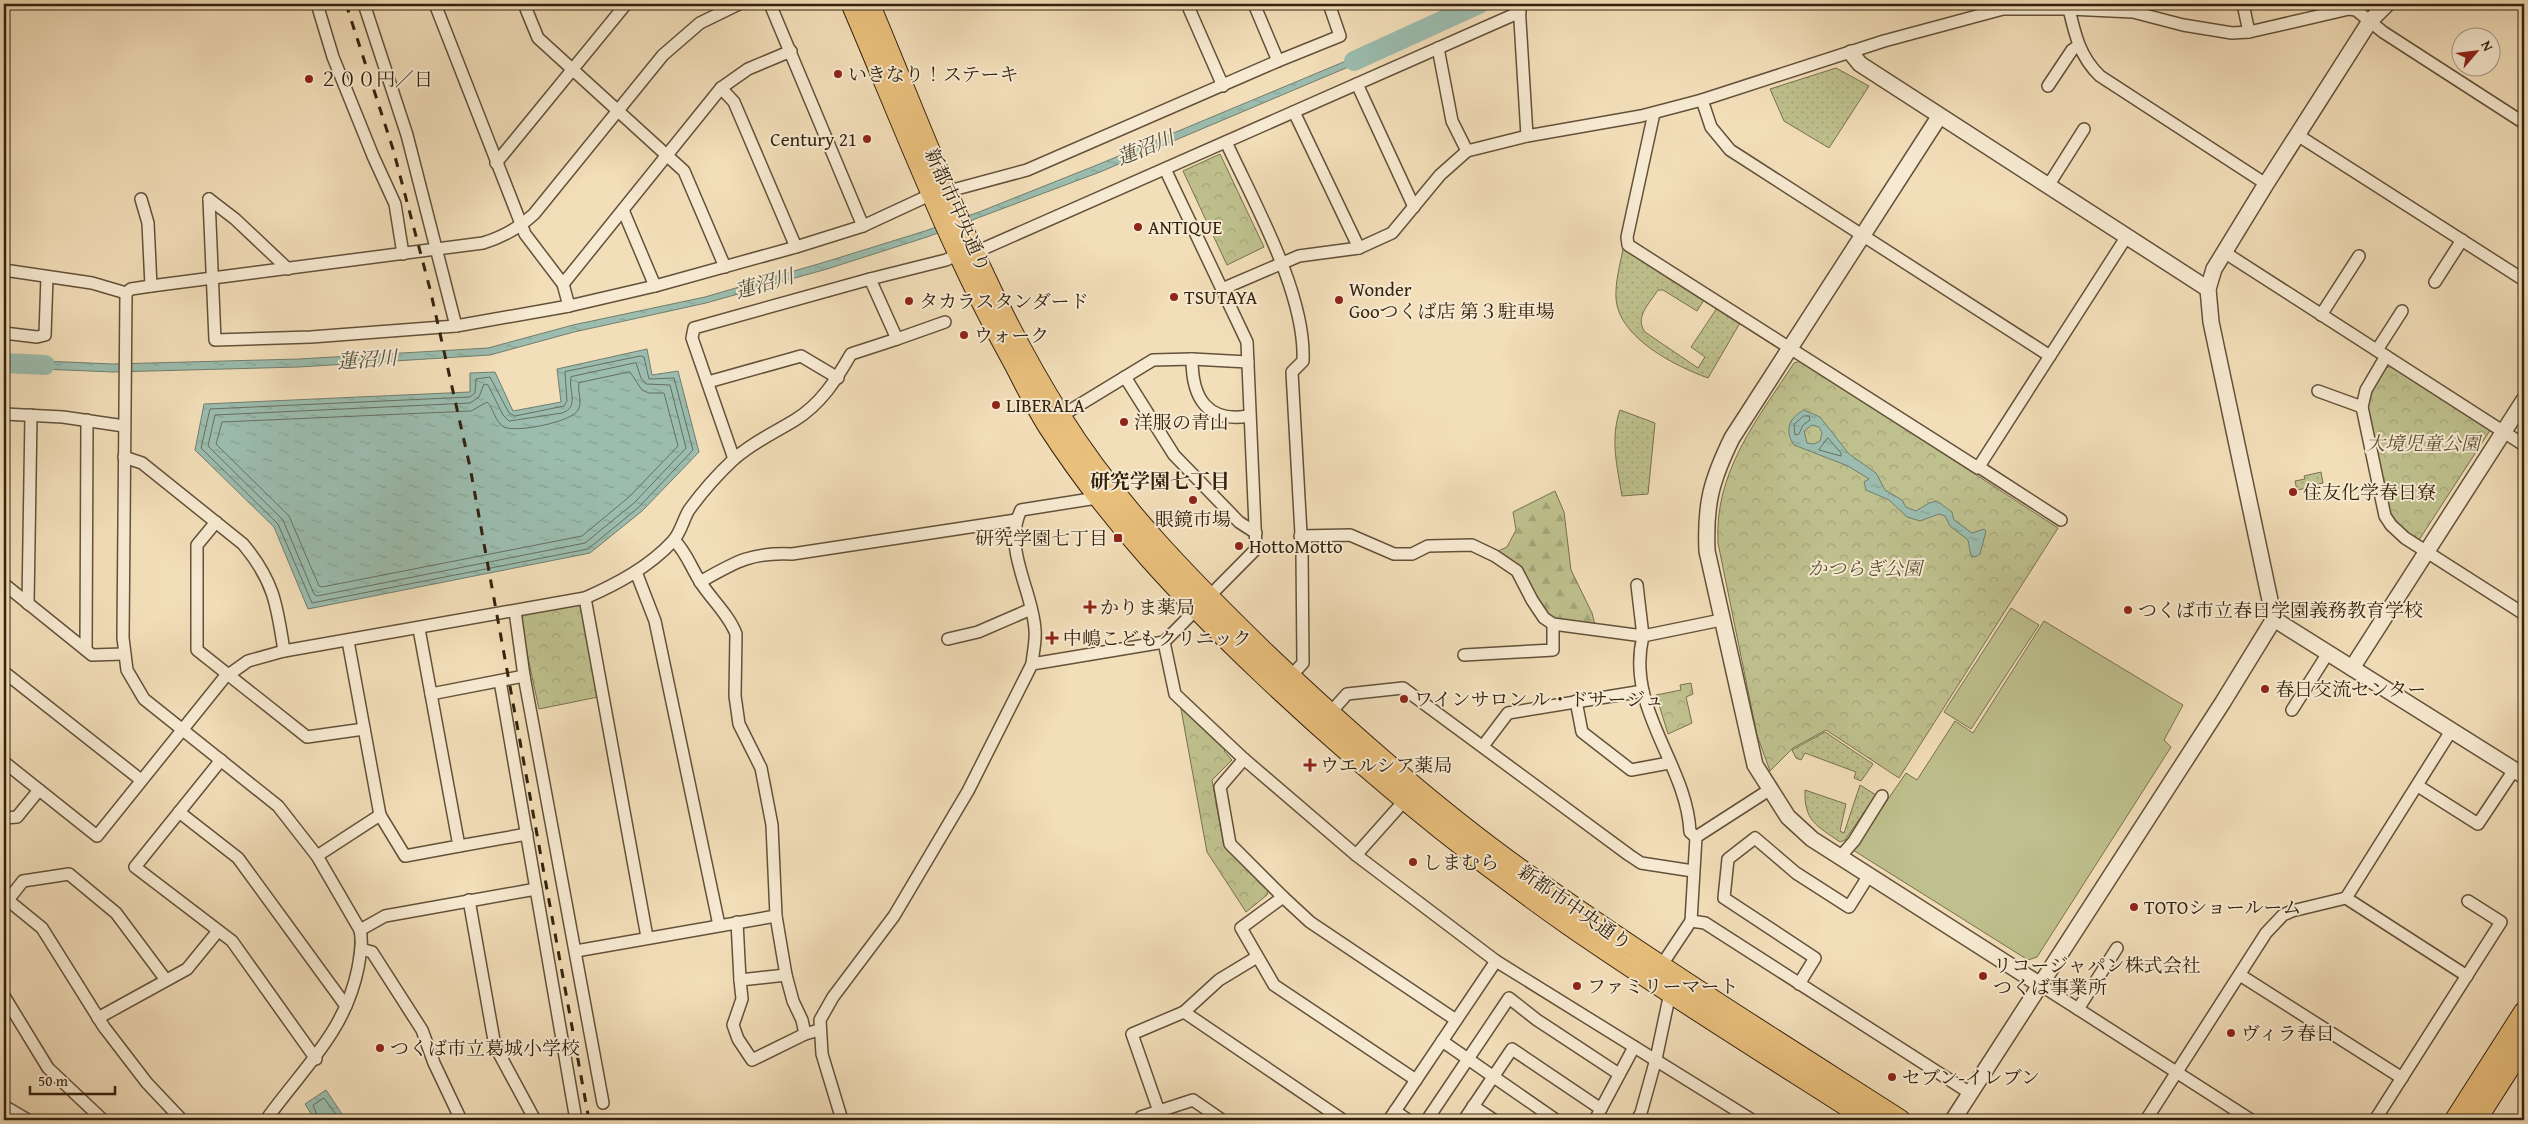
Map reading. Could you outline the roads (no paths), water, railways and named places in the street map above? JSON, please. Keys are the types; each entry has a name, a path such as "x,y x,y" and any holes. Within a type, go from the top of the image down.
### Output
{"highway":[{"path":"2455,1120 2524,1012"},
{"path":"2476,1120 2524,1045"}],"main road":[{"name":"新都市中央通り","path":"851,4 964,246 990,321 1045,422 1097,498 1142,552 1194,609 1299,709 1405,800 1565,923 1868,1120"},
{"name":"新都市中央通り","path":"870,4 943,199"},
{"name":"新都市中央通り","path":"964,246 1061,416 1128,508 1208,596 1291,676 1446,811 1519,868 1661,966 1901,1120"}],"street":[{"path":"317,4 333,56 373,156 395,204 403,254"},
{"path":"364,4 407,135 456,326"},
{"path":"435,4 521,226 563,284 570,306"},
{"path":"524,4 538,38 684,171 725,267"},
{"path":"126,293 132,289 151,286 211,280 483,243 521,226 534,214 676,42 708,18 739,4"},
{"path":"770,4 863,226"},
{"path":"1188,4 1223,86"},
{"path":"1254,4 1278,62"},
{"path":"288,269 235,219 209,199 215,340 311,337 456,326 570,306 655,286 796,247 1027,170 1340,36 1329,4"},
{"path":"2243,4 2249,32"},
{"path":"1953,1120 2039,984 2223,702 2274,619 2211,322 2208,289 2210,279 2224,252 2266,184 2299,136 2370,22 2388,4"},
{"path":"496,163 622,5"},
{"path":"734,459 692,338 694,328 870,279 939,262 964,246 1165,169 1438,48 1519,8 1527,136"},
{"path":"1222,289 1299,256 1359,248 1392,232 1440,175 1467,152 1527,136 1654,112 1702,100 1884,41 2003,9 2133,12 2232,33 2249,32 2348,8 2356,10 2383,32 2524,123"},
{"path":"2068,9 2078,46 2089,66 2100,76 2266,184"},
{"path":"2048,86 2072,50 2078,46"},
{"path":"1438,48 1452,121 1467,152"},
{"path":"563,284 721,88 748,70 791,51"},
{"path":"1851,53 1860,64 1939,117 2128,236 2208,289"},
{"path":"1357,84 1414,207"},
{"path":"721,88 734,102 796,247"},
{"path":"1702,100 1711,127 1730,150 2050,356"},
{"path":"1294,112 1359,248"},
{"path":"1654,112 1627,237 1628,245 2061,520"},
{"path":"1939,117 1732,438 1722,458 1708,503 1706,518 1707,552 1755,765 1769,790 1788,817 1800,829 1869,876 2252,1120"},
{"path":"2048,186 2084,129"},
{"path":"2299,136 2524,280"},
{"path":"1226,142 1282,262 1300,324 1304,348 1303,361 1292,372 1300,536 1302,663 1291,676"},
{"path":"1032,664 1164,642 1194,609 1256,549 1247,342 1165,169"},
{"path":"141,199 148,223 151,286"},
{"path":"622,210 655,286"},
{"path":"1979,467 2128,236"},
{"path":"2435,282 2462,240"},
{"path":"2224,252 2524,446"},
{"path":"2321,315 2360,256"},
{"path":"4,270 92,283 126,293"},
{"path":"4,333 37,337 45,335 47,277"},
{"path":"870,279 898,338"},
{"path":"126,293 124,654 127,670 144,699 278,806 317,856 360,930 361,950 346,1006 333,1033 316,1058 266,1120"},
{"path":"2402,311 2381,353 2366,390 2362,407 2385,516 2395,530 2524,614"},
{"path":"4,762 97,836 228,674 248,661 284,651 419,629 584,598 636,572 674,540 689,511 734,459 749,447 796,420 819,401 838,378 851,354 946,322"},
{"path":"708,382 801,356 838,378"},
{"path":"1061,416 1153,360 1192,359 1248,362"},
{"path":"1192,359 1192,378 1203,403 1213,413 1223,417 1249,416"},
{"path":"1125,378 1174,455 1239,522 1256,533"},
{"path":"2318,391 2362,407"},
{"path":"2352,668 2524,400"},
{"path":"4,414 88,420 124,426"},
{"path":"28,604 31,415"},
{"path":"86,650 88,420"},
{"path":"124,457 142,463 243,544 266,575 273,593 284,651"},
{"path":"842,1120 822,1054 819,1030 820,1020 833,997 894,916 968,791 1032,664 1035,630 1016,551 1016,520 1021,510 1097,498"},
{"path":"700,582 751,556 771,553 792,554 1016,520"},
{"path":"216,522 197,545 197,650 307,737 364,729"},
{"path":"1300,536 1350,535 1394,554 1412,554 1428,546 1472,545 1495,556 1517,571 1532,600 1544,618 1552,624 1643,636 1721,620"},
{"path":"674,540 684,550 700,582 732,625 736,634 735,696 740,724 761,768 770,816 776,916 786,975 805,1034"},
{"path":"636,572 655,621 719,925"},
{"path":"4,584 92,655 124,654"},
{"path":"1637,585 1643,636 1640,664 1643,691 1651,720 1685,799 1689,813 1690,832 1696,837"},
{"path":"584,598 647,938"},
{"path":"948,639 978,632 1031,609"},
{"path":"515,611 524,676 603,1103"},
{"path":"2274,619 2519,773 2478,824 2418,786"},
{"path":"1464,655 1553,650 1552,624"},
{"path":"419,629 459,846"},
{"path":"348,641 380,815 405,856 527,834"},
{"path":"1164,642 1175,694 1244,759 1356,855 1496,960 1752,1120"},
{"path":"2292,710 2328,653"},
{"path":"4,672 141,780"},
{"path":"431,694 524,676"},
{"path":"500,681 576,1120"},
{"path":"1331,712 1347,694 1403,688 1641,863 1692,871"},
{"path":"1483,746 1508,713 1643,691"},
{"path":"1576,702 1582,732 1631,770 1669,763"},
{"path":"2146,1120 2266,933 2283,915 2346,898 2451,731"},
{"path":"1244,759 1220,787 1230,844 1310,922 1456,1020"},
{"path":"221,760 135,867 232,941 316,1058"},
{"path":"4,818 17,817 39,790"},
{"path":"1696,837 1769,790"},
{"path":"1840,857 1854,841 1882,796"},
{"path":"1356,855 1405,800"},
{"path":"179,812 238,858 346,1006"},
{"path":"317,856 380,815"},
{"path":"1661,966 1691,921 1692,871 1696,837"},
{"path":"1799,984 1814,958 1724,898 1728,859 1755,838 1796,874 1849,907 1869,876"},
{"path":"166,980 116,913 69,874 23,881 5,901 42,928 98,1018 147,1083 182,1120"},
{"path":"360,930 385,916 536,889"},
{"path":"1283,897 1241,928 1274,985 1416,1080"},
{"path":"2346,898 2467,976"},
{"path":"469,900 495,1046 535,1120"},
{"path":"2374,1120 2501,922 2468,901"},
{"path":"576,951 776,916"},
{"path":"1691,921 1705,923 1970,1093"},
{"path":"737,922 742,999 733,1025 738,1039 752,1060 805,1034 819,1030"},
{"path":"98,1018 187,970 218,931"},
{"path":"2078,1008 2117,948"},
{"path":"361,950 372,952 422,1030 434,1063 461,1120"},
{"path":"1160,1116 1132,1034 1184,1012 1219,980 1257,957"},
{"path":"1408,1120 1392,1116 1496,960"},
{"path":"740,980 786,975"},
{"path":"2240,975 2402,1078"},
{"path":"1637,1120 1641,1113 1656,1059 1670,993"},
{"path":"4,996 48,1068 103,1120"},
{"path":"1427,1120 1509,998 1537,1020 1618,1074"},
{"path":"1184,1012 1343,1120"},
{"path":"1442,1041 1556,1120"},
{"path":"1595,1120 1634,1047"},
{"path":"1464,1120 1512,1049 1601,1109"},
{"path":"1141,1117 1160,1116 1193,1100 1222,1120"},
{"path":"4,1106 28,1120"},
{"path":"1474,1106 1494,1120"}],"water":[{"path":"1377,48 1379,54 1100,172 927,237 827,269 706,303 574,332 490,355 299,367 113,372 18,368 19,360 113,364 299,359 488,348 573,325 705,297 925,231 979,212 1097,165"},
{"path":"647,349 652,375 678,371 699,452 642,511 590,553 308,609 274,527 195,450 204,404 470,392 470,373 495,372 513,411 561,402 557,369"},
{"path":"1804,410 1820,417 1849,454 1876,473 1885,490 1902,500 1906,507 1916,511 1929,503 1937,501 1952,512 1954,520 1972,533 1984,529 1986,531 1980,554 1975,557 1971,556 1968,540 1950,526 1945,516 1939,514 1920,521 1907,517 1889,500 1866,490 1864,482 1869,479 1848,466 1794,445 1789,429 1792,421","holes":["1812,425 1819,427 1822,433 1820,441 1814,444 1807,443 1804,431"]},
{"path":"326,1090 346,1120 315,1120 305,1104"}],"waterway":[{"name":"蓮沼川","path":"1354,61 1479,4"},
{"name":"蓮沼川","path":"4,363 45,365"}],"railway":[{"path":"346,4 393,149 430,289 470,467 589,1120"}],"place":[{"name":"いきなり！ステーキ","path":"838,74"},
{"name":"２００円／日","path":"309,79"},
{"name":"Century 21","path":"867,139"},
{"name":"ANTIQUE","path":"1138,227"},
{"name":"TSUTAYA","path":"1174,297"},
{"name":"Wonder Gooつくば店 第３駐車場","path":"1339,300"},
{"name":"タカラスタンダード","path":"909,301"},
{"name":"ウォーク","path":"964,335"},
{"name":"LIBERALA","path":"996,405"},
{"name":"洋服の青山","path":"1124,422"},
{"name":"住友化学春日寮","path":"2293,492"},
{"name":"眼鏡市場","path":"1193,500"},
{"name":"研究学園七丁目","path":"1118,538"},
{"name":"HottoMotto","path":"1239,546"},
{"name":"かりま薬局","path":"1090,607"},
{"name":"つくば市立春日学園義務教育学校","path":"2128,610"},
{"name":"中嶋こどもクリニック","path":"1052,638"},
{"name":"春日交流センター","path":"2265,689"},
{"name":"ワインサロン ル・ドサージュ","path":"1404,699"},
{"name":"ウエルシア薬局","path":"1310,765"},
{"name":"しまむら","path":"1413,862"},
{"name":"TOTOショールーム","path":"2134,907"},
{"name":"リコージャパン株式会社 つくば事業所","path":"1983,976"},
{"name":"ファミリーマート","path":"1577,986"},
{"name":"ヴィラ春日","path":"2231,1033"},
{"name":"つくば市立葛城小学校","path":"380,1048"},
{"name":"セブン-イレブン","path":"1892,1077"}],"district":[{"name":"研究学園七丁目","path":"1160,480"}],"park label":[{"name":"大境児童公園","path":"2423,443"},
{"name":"かつらぎ公園","path":"1865,568"}]}
